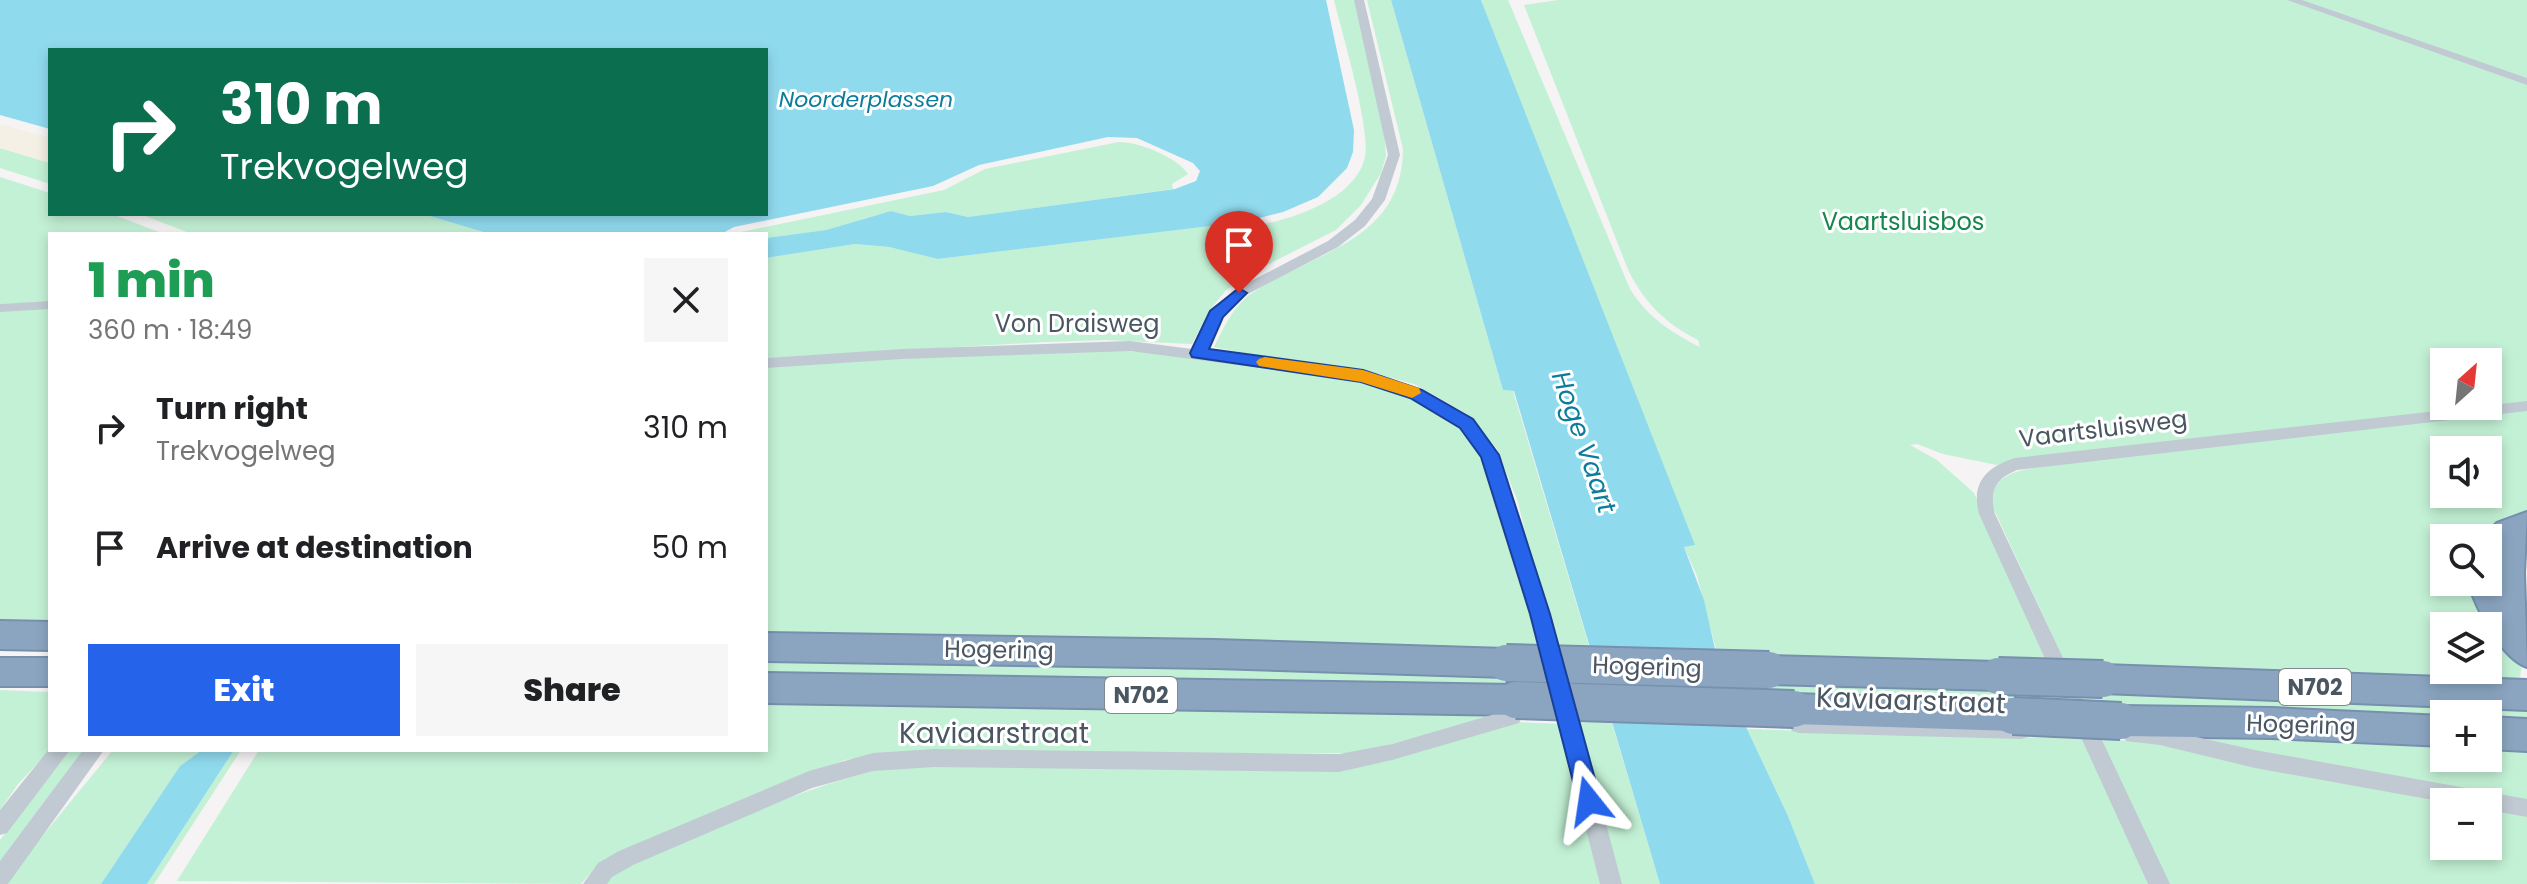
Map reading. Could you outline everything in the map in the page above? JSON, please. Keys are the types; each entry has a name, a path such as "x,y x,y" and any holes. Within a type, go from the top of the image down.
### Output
{"highway":[{"path":"2502,537 2508,531 2527,524"},
{"path":"2527,544 2510,560 2507,577 2514,605 2527,626"},
{"path":"2489,596 2527,653"},
{"path":"0,635 48,636"},
{"name":"Hogering","path":"768,647 1215,654 2525,694"},
{"path":"0,672 48,672"},
{"name":"Hogering","path":"768,688 2124,728 2272,723 2430,730"},
{"path":"2502,734 2527,735"}],"street":[{"path":"1198,353 1216,314 1239,293 1333,244 1360,223 1378,200 1389,175 1393,145 1359,0"},
{"path":"2292,0 2527,82"},
{"path":"0,308 48,305"},
{"name":"Von Draisweg","path":"768,363 1044,347 1130,346 1363,376 1416,394 1467,423 1490,455 1514,525 1611,884"},
{"name":"Vaartsluisweg","path":"2159,884 1987,514 1984,487 1988,478 2015,464 2527,406"},
{"name":"Kaviaarstraat","path":"594,884 605,870 626,858 809,780 873,762 934,758 1339,763 1392,752 1514,708"},
{"path":"2124,728 2245,757 2527,808"},
{"path":"0,826 58,752"},
{"path":"0,878 93,752"}],"green space":[{"path":"1334,0 1355,0 1384,130 1386,156 1381,173 1361,205 1336,230 1253,272 1226,290 1209,311 1192,344 1106,340 768,358 768,258 855,244 889,247 939,259 1241,222 1242,228 1314,208 1347,187 1365,157 1364,125"},
{"path":"1367,0 1391,0 1503,390 1513,391 1660,884 1617,884 1518,502 1497,449 1467,414 1414,384 1360,369 1214,347 1242,301 1272,281 1348,242 1370,226 1387,206 1399,181 1403,149"},
{"name":"Vaartsluisbos","path":"1481,0 1508,0 1630,289 1644,308 1661,323 1700,347 1698,340 1658,312 1629,272 1524,5 1558,0 2527,0 2527,518 2502,525 2430,524 2430,596 2484,596 2493,612 2430,612 2430,679 2067,667 1990,501 2000,481 2008,475 2064,464 2012,460 1997,465 1943,454 1917,444 1910,445 1937,460 1974,493 2052,667 1718,657 1697,576 1684,547 1694,545"},
{"path":"1119,142 1157,152 1188,174 1172,184 1173,189 968,217 946,212 910,216 891,211 826,230 768,238 768,232 742,232 944,190 985,169"},
{"path":"0,148 48,162 48,183 0,168"},
{"path":"0,177 48,192 48,216 117,216 159,232 48,232 48,302 0,304"},
{"path":"145,216 430,216 483,232 187,232"},
{"path":"48,308 48,625 0,624 0,310"},
{"path":"1083,348 1201,356 1394,386 1455,420 1478,443 1489,462 1545,654 768,641 768,366"},
{"name":"Vaartsluisbos","path":"2502,627 2522,662 2520,677 2502,681"},
{"path":"768,657 1550,672 1556,694 768,678"},
{"path":"1726,677 2060,686 2070,707 1734,697"},
{"path":"2077,687 2443,700 2430,700 2430,720 2087,708"},
{"path":"0,690 48,692 48,752 18,784 0,810"},
{"path":"768,696 1518,711 1356,753 889,754 845,760 772,787 600,862 581,884 177,881 258,752 768,752"},
{"path":"2502,702 2527,703 2527,724 2502,723"},
{"path":"1515,722 1563,724 1603,884 605,884 613,871 750,813 820,787 892,766 1326,771"},
{"path":"1747,729 2085,739 2148,884 1815,884 1788,816"},
{"path":"2147,729 2430,738 2430,772 2502,772 2502,746 2527,749 2527,802 2502,798 2502,788 2447,788 2220,748"},
{"path":"2101,740 2158,741 2430,799 2430,860 2502,860 2502,808 2527,813 2527,884 2168,884"},
{"path":"68,752 83,752 0,867 0,840"},
{"path":"111,752 199,752 180,766 101,884 8,884 17,867"},
{"path":"233,752 240,752 154,884 147,884"}],"sand":[{"path":"0,124 48,137 48,162 0,148"}],"water":[{"name":"Noorderplassen","path":"0,0 1326,0 1354,130 1353,152 1347,168 1318,197 1283,212 1243,222 938,259 889,247 855,244 768,258 768,238 826,230 891,211 910,216 946,212 968,217 1175,189 1196,181 1200,171 1193,163 1137,138 1108,137 979,165 933,186 734,227 725,232 483,232 430,216 768,216 768,48 48,48 48,128 0,115"},
{"name":"Hoge Vaart","path":"1391,0 1481,0 1695,545 1684,547 1704,600 1715,649 1815,884 1660,884 1514,391 1503,390"},
{"path":"199,752 233,752 147,884 101,884 180,766"}],"slow traffic":[{"path":"1265,362 1363,376 1412,393"}],"route":[{"path":"1239,293 1216,314 1198,353 1363,376 1416,394 1467,423 1490,455 1540,614 1589,801"}]}
